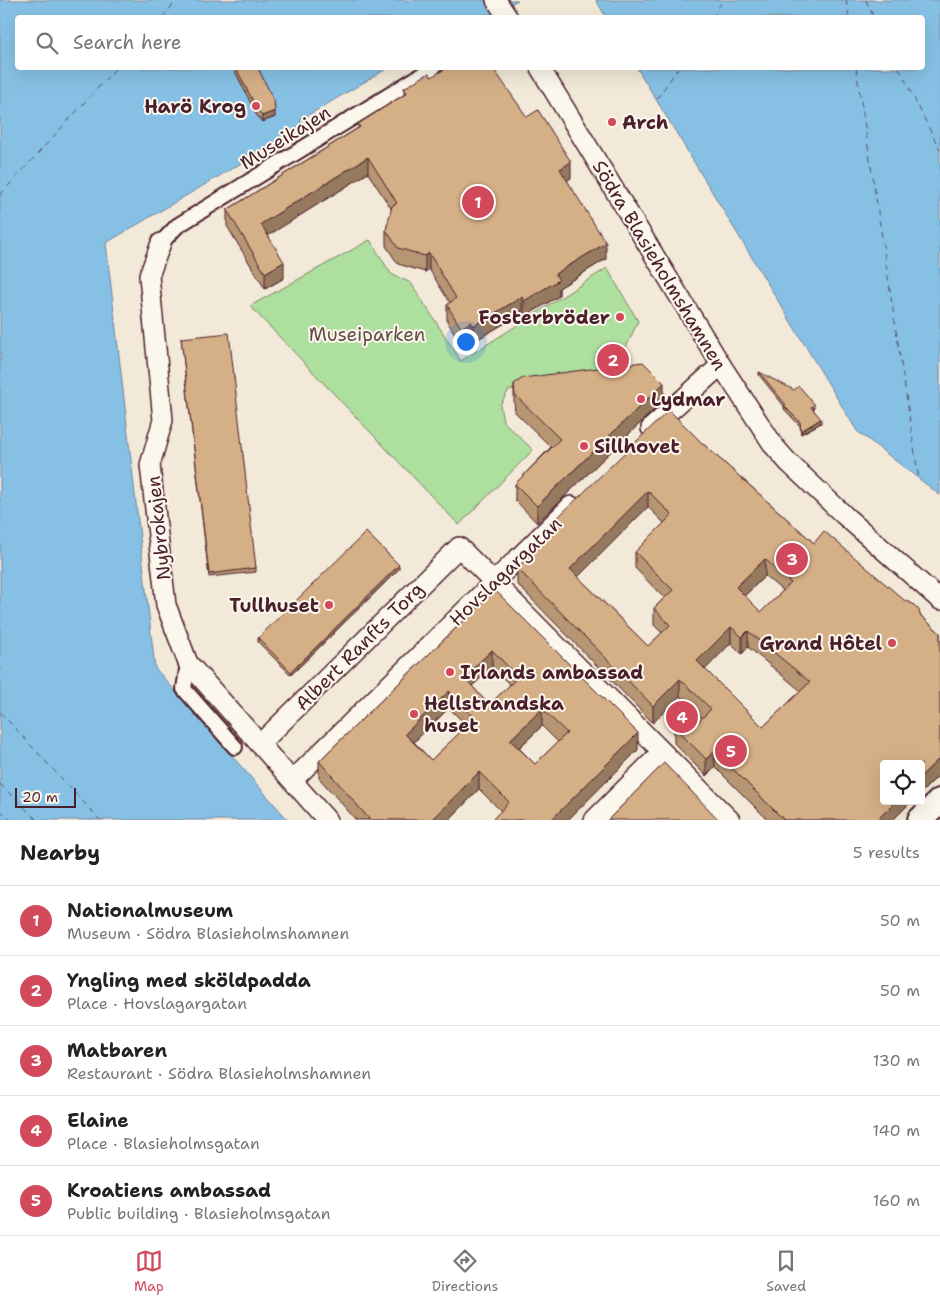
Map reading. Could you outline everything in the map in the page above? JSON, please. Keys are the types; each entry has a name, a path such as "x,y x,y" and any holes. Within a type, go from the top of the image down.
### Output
{"street":[{"name":"Museikajen","path":"160,243 177,226 430,70"},
{"name":"Södra Blasieholmshamnen","path":"541,70 762,430 788,462 844,515 940,600"},
{"name":"Nybrokajen","path":"160,243 149,276 163,420 150,465 166,605 188,663 327,820"},
{"path":"636,444 671,409 721,365"},
{"name":"Hovslagargatan","path":"292,780 586,492"},
{"name":"Albert Ranfts Torg","path":"260,744 459,547 492,582"},
{"path":"492,582 730,820"},
{"name":"Nybrokajen","path":"188,663 184,689 235,747"},
{"path":"594,820 662,752"},
{"path":"920,820 940,801"}],"green space":[{"name":"Museiparken","path":"370,240 391,274 411,283 461,361 607,268 638,321 613,376 509,390 500,405 503,421 533,450 459,525 250,306"}],"water":[{"path":"0,0 518,0 486,15 15,15 15,70 385,70 300,120 304,126 106,243 155,668 288,820 0,820"},
{"path":"596,0 940,0 940,495 857,431 638,70 925,70 925,15 605,15"}],"building":[{"path":"237,70 259,70 274,101 275,111 262,116"},
{"path":"443,70 494,70 527,117 538,110 571,162 560,169 606,243 555,274 559,280 524,301 522,297 473,326 471,322 461,328 447,305 456,298 429,253 425,256 398,248 386,230 392,206 397,203 368,157 261,224 284,262 265,273 227,210 360,127 358,124 407,93 404,88 429,73 431,77"},
{"path":"229,333 256,568 209,574 181,338"},
{"path":"643,362 664,383 537,506 515,484 560,439 515,395 514,384 523,378"},
{"path":"759,372 794,390 799,386 815,405 811,407 821,419 801,431 800,422 784,406 786,405"},
{"path":"669,410 702,443 814,543 824,531 904,600 913,604 919,610 920,615 940,633 940,758 925,772 925,760 880,760 880,805 892,805 877,820 784,820 715,751 706,759 674,727 693,727 711,709 680,679 653,706 517,568 558,527 553,522","holes":["648,491 672,515 635,552 673,590 654,608 670,625 648,646 570,569","765,559 791,583 761,612 736,587","731,627 742,637 748,631 810,682 763,727 697,661"]},
{"name":"Tullhuset","path":"366,532 399,565 291,672 258,638"},
{"path":"495,590 638,733 551,820 492,820 509,802 479,772 432,820 370,820 319,761","holes":["492,650 518,677 489,705 464,677","449,691 475,718 431,760 405,734","542,709 567,733 535,764 510,740"]},
{"path":"664,763 719,820 608,820"}],"ferry route":[{"path":"164,15 177,0"},
{"path":"714,15 723,0"},
{"path":"846,0 848,15"},
{"path":"866,0 873,15"},
{"path":"0,195 114,70"},
{"path":"657,99 677,70"},
{"path":"856,70 919,480"},
{"path":"900,70 940,150"},
{"path":"0,712 100,820"},
{"path":"0,784 37,820"},
{"path":"0,810 11,820"}],"place":[{"name":"Harö Krog","path":"256,106"},
{"name":"Arch","path":"612,122"},
{"name":"Nationalmuseum","path":"478,202"},
{"name":"Fosterbröder","path":"620,317"},
{"name":"Yngling med sköldpadda","path":"613,360"},
{"name":"Lydmar","path":"641,399"},
{"name":"Sillhovet","path":"584,446"},
{"name":"Matbaren","path":"792,559"},
{"name":"Tullhuset","path":"329,605"},
{"name":"Grand Hôtel","path":"892,643"},
{"name":"Irlands ambassad","path":"450,672"},
{"name":"Hellstrandska huset","path":"414,714"},
{"name":"Elaine","path":"682,717"},
{"name":"Kroatiens ambassad","path":"731,751"}]}
